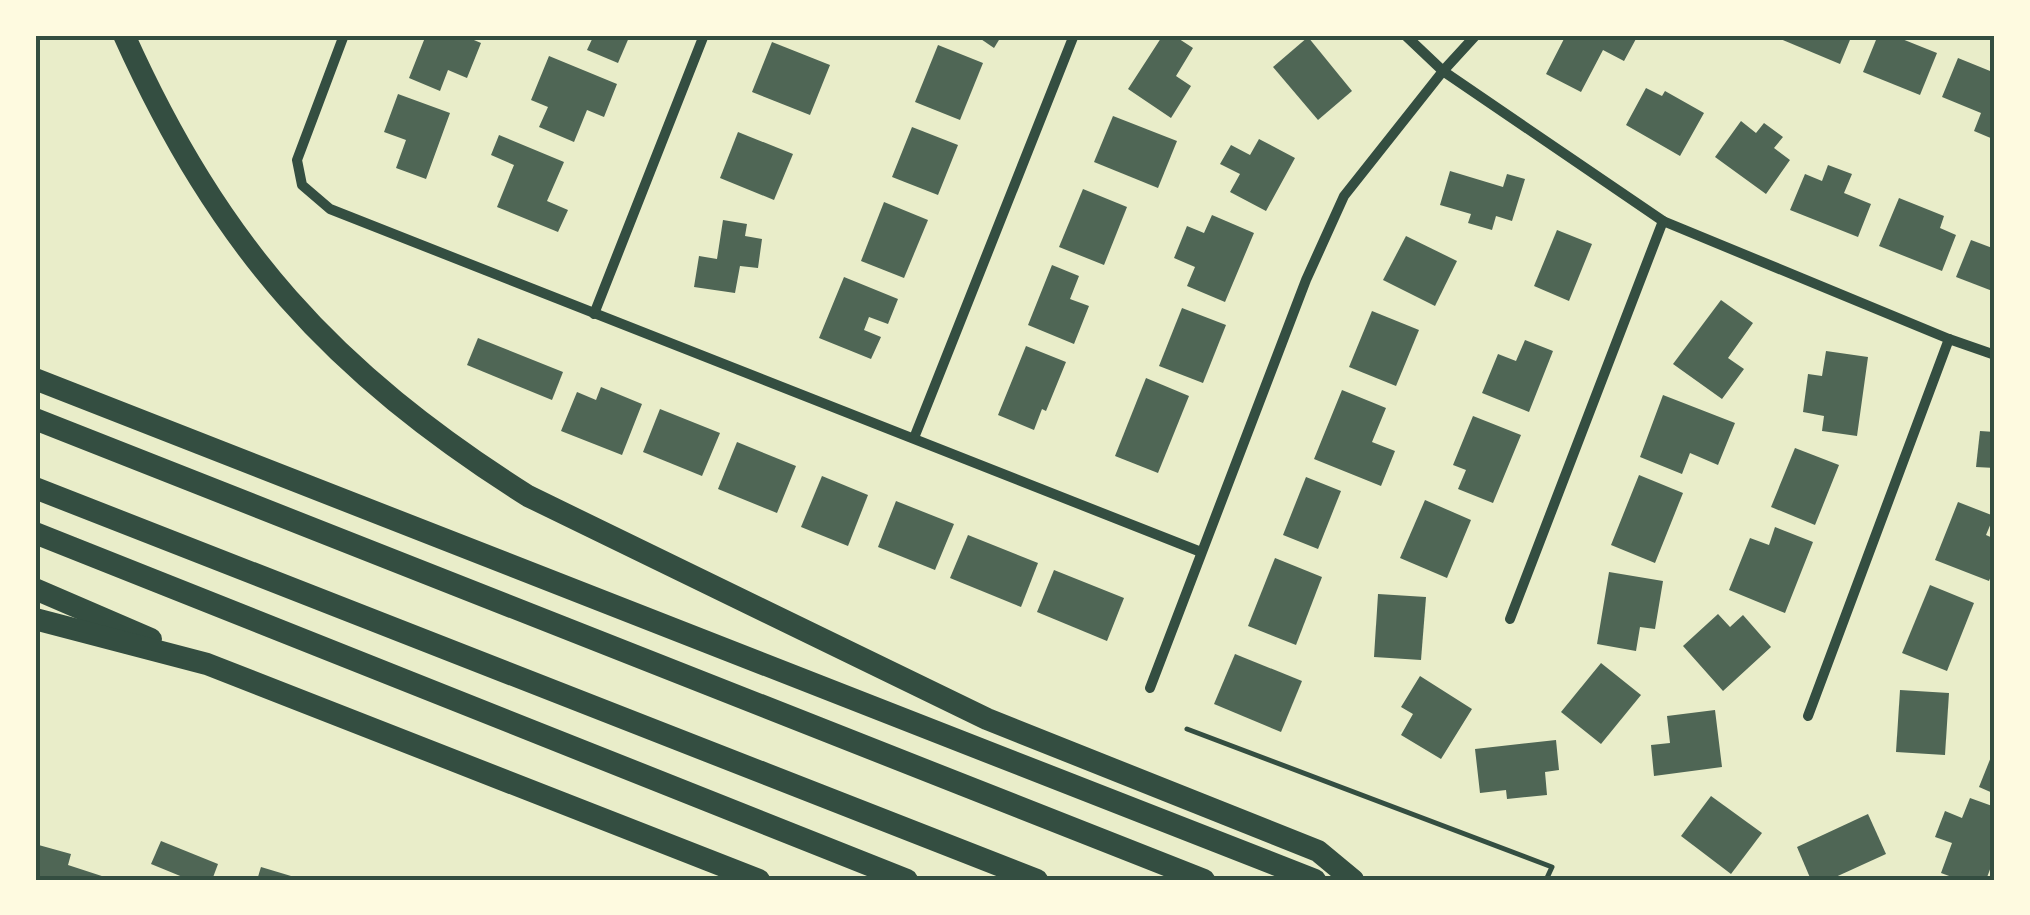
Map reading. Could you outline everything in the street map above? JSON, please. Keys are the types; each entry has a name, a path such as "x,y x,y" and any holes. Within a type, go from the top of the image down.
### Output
{"highway":[{"path":"124,35 160,112 217,210 256,264 336,352 430,430 479,464 528,496 987,719 1318,852 1353,880"},
{"path":"35,378 1315,880"},
{"path":"35,419 1204,880"},
{"path":"35,488 1037,880"},
{"path":"35,533 907,880"},
{"path":"35,588 207,664 758,880"},
{"path":"35,620 207,664"}],"street":[{"path":"344,35 296,160 302,185 330,209 1201,552"},
{"path":"594,314 704,35"},
{"path":"914,438 1074,35"},
{"path":"1405,35 1444,71 1663,220 1995,355"},
{"path":"1150,688 1306,280 1344,196 1476,35"},
{"path":"1510,619 1663,220"},
{"path":"1808,716 1949,339"}],"path":[{"path":"1188,729 1552,866 1546,880"}],"building":[{"path":"426,35 462,35 481,43 467,78 448,70 440,91 409,78"},
{"path":"594,35 630,35 618,63 587,50"},
{"path":"975,35 1002,35 994,48"},
{"path":"1163,35 1173,35 1193,48 1176,76 1191,86 1171,118 1128,89"},
{"path":"1566,35 1637,37 1624,61 1603,50 1581,92 1546,74"},
{"path":"1771,35 1852,35 1840,64"},
{"path":"1878,35 1892,35 1937,53 1920,95 1863,72"},
{"path":"1308,37 1352,91 1318,120 1273,67"},
{"path":"772,42 830,65 810,115 752,92"},
{"path":"938,45 983,63 960,120 915,102"},
{"path":"549,56 617,84 604,117 587,110 574,142 539,127 548,107 531,100"},
{"path":"1958,58 1995,73 1993,139 1974,131 1981,113 1942,97"},
{"path":"1646,88 1662,96 1665,91 1704,113 1680,156 1626,125"},
{"path":"398,94 450,113 426,179 396,168 406,140 384,132"},
{"path":"1113,116 1177,141 1158,188 1094,162"},
{"path":"1741,121 1756,133 1764,123 1783,137 1774,148 1790,160 1766,194 1715,157"},
{"path":"912,127 958,145 938,195 892,177"},
{"path":"738,132 793,154 774,200 720,178"},
{"path":"499,135 564,162 547,201 568,210 558,232 497,207 514,165 491,155"},
{"path":"1259,139 1295,158 1266,211 1230,192 1240,174 1220,164 1231,145 1250,155"},
{"path":"1828,165 1852,174 1844,193 1871,204 1858,237 1790,210 1805,174 1822,181"},
{"path":"1450,171 1503,187 1507,174 1525,179 1512,221 1496,216 1492,230 1468,223 1471,214 1440,205"},
{"path":"1083,189 1127,207 1104,265 1059,247"},
{"path":"1899,198 1944,216 1940,228 1956,235 1942,271 1879,246"},
{"path":"884,202 928,220 904,278 861,261"},
{"path":"1212,215 1254,233 1225,302 1187,286 1195,267 1174,258 1187,226 1204,233"},
{"path":"723,220 747,224 745,236 762,239 758,268 740,266 735,293 694,287 699,256 717,259"},
{"path":"1557,230 1592,244 1569,301 1534,286"},
{"path":"1406,236 1457,261 1435,306 1383,280"},
{"path":"1971,240 1995,249 1995,292 1956,277"},
{"path":"1052,265 1079,276 1070,299 1089,306 1074,344 1028,325"},
{"path":"844,277 898,299 888,324 869,317 864,330 881,337 871,359 819,338"},
{"path":"1721,300 1753,323 1728,358 1744,369 1722,399 1673,364"},
{"path":"1182,308 1226,325 1203,383 1159,366"},
{"path":"1372,311 1419,330 1396,386 1349,367"},
{"path":"478,338 563,372 552,400 467,365"},
{"path":"1525,340 1553,351 1529,412 1482,393 1498,354 1516,361"},
{"path":"1026,346 1066,362 1034,430 998,415"},
{"path":"1826,351 1868,357 1857,436 1822,431 1824,416 1803,412 1808,374 1822,376"},
{"path":"1146,378 1189,396 1158,473 1115,456"},
{"path":"601,387 642,404 622,455 561,431 577,392 596,400"},
{"path":"1342,390 1386,408 1372,442 1395,451 1381,486 1314,459"},
{"path":"1663,395 1735,423 1718,465 1690,453 1682,474 1640,457"},
{"path":"660,409 720,433 702,476 643,452"},
{"path":"1473,416 1521,435 1493,503 1458,489 1466,470 1453,465"},
{"path":"1980,431 1995,432 1995,468 1976,467"},
{"path":"737,442 796,466 777,513 718,489"},
{"path":"1795,448 1839,465 1815,525 1771,507"},
{"path":"1639,475 1683,493 1655,563 1611,545"},
{"path":"822,476 868,495 848,546 801,527"},
{"path":"1306,477 1341,491 1318,549 1283,535"},
{"path":"1425,500 1471,520 1447,578 1400,558"},
{"path":"896,501 954,524 935,570 878,547"},
{"path":"1958,502 1994,516 1986,535 1995,539 1995,566 1989,581 1935,560"},
{"path":"1775,527 1813,542 1785,613 1729,590 1750,538 1769,545"},
{"path":"968,535 1038,563 1021,607 950,578"},
{"path":"1275,558 1322,577 1296,645 1248,626"},
{"path":"1054,570 1124,598 1107,641 1037,612"},
{"path":"1609,572 1663,581 1655,629 1640,627 1636,651 1597,644"},
{"path":"1930,585 1974,603 1947,671 1902,653"},
{"path":"1378,594 1426,597 1421,660 1374,657"},
{"path":"1718,614 1730,627 1743,615 1771,647 1723,691 1683,646"},
{"path":"1235,654 1302,681 1281,732 1214,704"},
{"path":"1601,663 1641,695 1601,744 1561,712"},
{"path":"1420,676 1472,709 1441,759 1401,735 1413,714 1401,707"},
{"path":"1900,690 1949,693 1945,755 1896,752"},
{"path":"1715,710 1722,767 1654,776 1651,745 1670,743 1667,716"},
{"path":"1556,740 1559,770 1545,772 1547,795 1507,799 1506,790 1480,793 1475,749"},
{"path":"1995,747 1995,794 1979,787"},
{"path":"1711,796 1762,833 1731,874 1681,836"},
{"path":"1970,798 1995,807 1995,856 1986,880 1960,880 1941,873 1952,843 1935,837 1945,811 1962,818"},
{"path":"1868,814 1886,854 1829,880 1811,880 1797,847"},
{"path":"161,841 218,864 212,880 190,880 151,864"},
{"path":"35,844 71,854 68,865 114,880 35,880"},
{"path":"261,867 301,879 301,880 257,880"}]}
